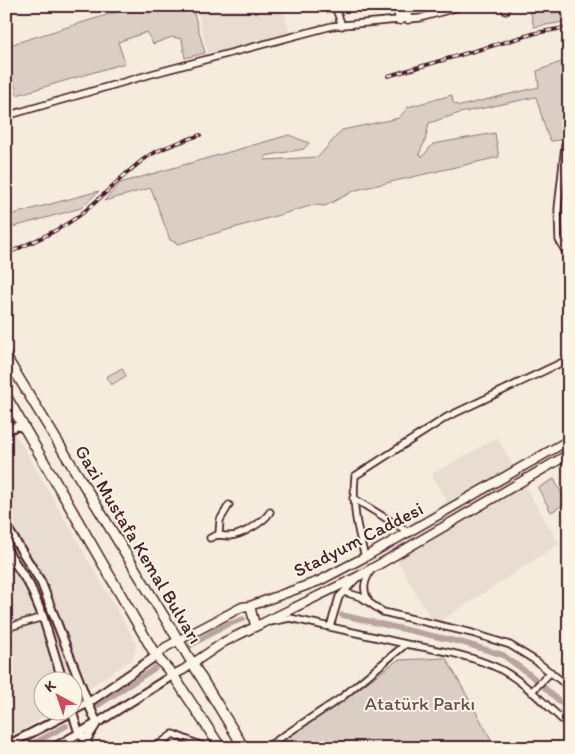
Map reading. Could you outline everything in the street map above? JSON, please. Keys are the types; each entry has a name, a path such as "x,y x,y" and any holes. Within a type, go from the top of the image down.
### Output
{"highway":[{"name":"Gazi Mustafa Kemal Bulvarı","path":"6,357 244,748"},
{"name":"Gazi Mustafa Kemal Bulvarı","path":"8,399 156,656 173,675 217,747"}],"main road":[{"path":"397,6 404,20"},
{"path":"404,6 404,20"},
{"name":"Stadyum Caddesi","path":"156,656 166,647 242,608 319,581 365,557 410,533 569,440"},
{"name":"Stadyum Caddesi","path":"173,675 224,642 255,625 359,576 569,454"},
{"path":"250,606 255,625"}],"street":[{"path":"335,6 342,26"},
{"path":"6,116 155,73 332,26 420,18 462,6"},
{"path":"569,144 564,145 558,209 559,240 569,258"},
{"path":"365,557 357,528 353,498 355,476 447,417 568,362"},
{"path":"6,423 9,417 8,399"},
{"path":"6,430 17,426 24,428"},
{"path":"353,498 410,533"},
{"path":"219,534 220,520 229,505"},
{"path":"210,538 219,534 229,536 246,530 263,521 270,512"},
{"path":"6,526 41,582 97,723"},
{"path":"6,550 30,586 43,617 60,672"},
{"path":"370,604 363,589 364,581 372,568"},
{"path":"330,628 340,597 359,576"},
{"path":"344,592 361,597 383,612 502,642 524,653 569,687"},
{"path":"6,628 43,617"},
{"path":"255,625 290,618 476,660 500,670 531,692 569,726"},
{"path":"265,748 341,698 406,644"},
{"path":"82,706 156,656"},
{"path":"531,692 550,672"},
{"path":"53,748 97,723 173,675"},
{"path":"6,746 51,722"},
{"path":"76,722 79,733 86,740 90,748"},
{"path":"86,740 97,723"},
{"path":"154,748 173,734 207,748"}],"shaded area":[{"path":"196,6 283,6 289,34 209,57"},
{"path":"6,417 136,643 133,659 82,692 82,672 32,672 32,722 35,722 16,734 6,737"},
{"path":"497,438 559,544 439,622 432,621 385,539 447,502 432,474"}],"green space":[{"path":"130,6 192,6 205,53 185,58 182,39 172,37 153,44 147,32 118,42 125,63 17,95 6,54 6,46 126,9"},
{"path":"529,6 569,6 569,21 534,27"},
{"path":"569,59 569,139 551,141 547,134 536,97 460,113 429,123 425,141 419,154 422,157 433,144 495,133 499,157 356,190 325,206 314,205 178,244 170,240 151,188 104,201 120,183 289,135 309,143 304,149 265,156 265,160 318,157 342,130 399,118 408,107 452,95 453,103 460,106 539,87 537,71"},
{"path":"99,191 81,208 6,229 6,216"},
{"path":"122,368 126,376 111,385 106,377"},
{"path":"554,479 567,503 551,512 538,488"},
{"name":"Atatürk Parkı","path":"446,658 496,748 266,748 343,700 398,660"}],"waterway":[{"path":"342,615 464,643 503,655 533,677 569,710"},
{"path":"189,646 224,626 243,619"},
{"path":"94,708 155,668"},
{"path":"25,748 66,726"}],"railway":[{"path":"388,76 536,33 569,27"},
{"path":"13,251 72,220 89,208 150,155 168,146 200,135"}]}
